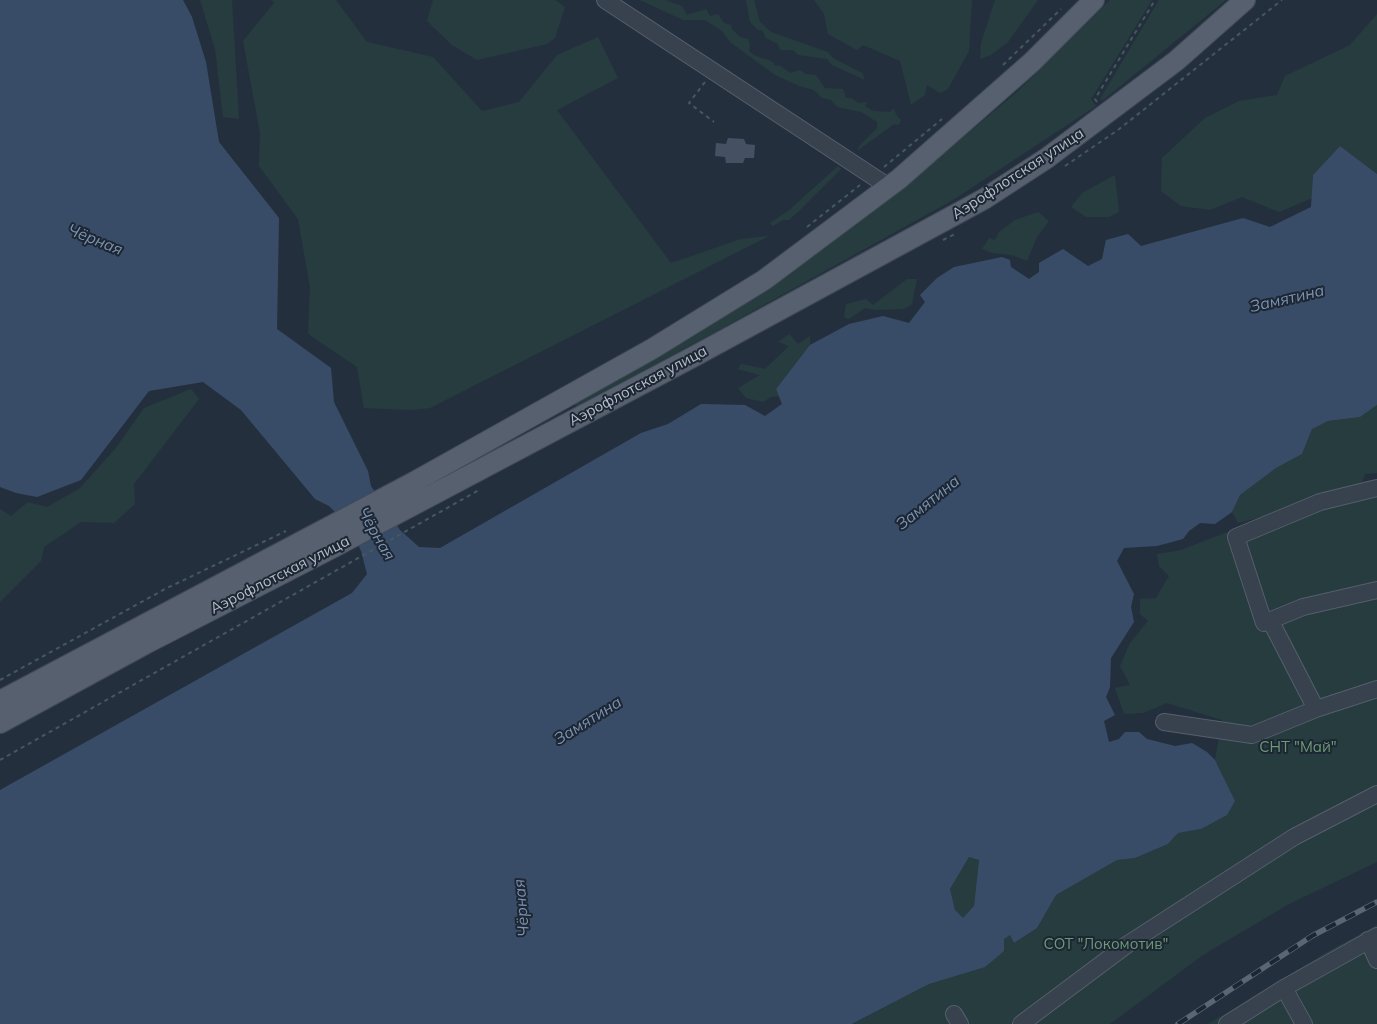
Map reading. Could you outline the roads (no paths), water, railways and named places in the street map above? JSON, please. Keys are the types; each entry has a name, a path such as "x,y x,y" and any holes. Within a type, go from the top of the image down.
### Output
{"main road":[{"name":"Аэрофлотская улица","path":"0,701 414,482 652,349 764,280 880,181 1018,75 1094,0"},
{"name":"Аэрофлотская улица","path":"0,723 147,643 683,363 984,199 1047,158 1106,115 1176,61 1245,0"}],"street":[{"path":"605,0 880,181"},
{"path":"1377,488 1320,502 1236,536 1264,623 1303,607 1377,590"},
{"path":"1270,620 1316,709"},
{"path":"1164,722 1252,735 1316,709 1377,689"},
{"path":"1021,1024 1128,944 1294,837 1377,794"},
{"path":"1227,1024 1284,988 1373,938 1377,960"},
{"path":"1284,988 1304,1024"}],"water":[{"path":"0,0 183,0 192,17 206,62 219,142 279,218 277,329 331,368 334,402 368,471 371,486 400,530 419,547 440,548 641,433 668,424 701,404 745,405 765,416 782,404 776,389 810,345 849,324 883,316 909,323 925,302 920,295 937,278 954,267 1002,257 1010,260 1011,267 1029,279 1039,272 1039,263 1063,249 1088,266 1102,259 1106,240 1128,234 1141,246 1243,218 1270,227 1311,207 1313,175 1340,146 1377,174 1377,405 1360,417 1328,421 1312,429 1302,454 1276,468 1240,495 1232,512 1215,524 1200,523 1189,531 1183,539 1157,546 1124,548 1117,561 1134,594 1131,607 1134,622 1111,658 1110,687 1106,697 1115,715 1104,721 1109,742 1119,739 1125,732 1139,732 1147,739 1175,746 1192,743 1207,752 1215,760 1235,801 1227,815 1201,829 1178,833 1168,844 1135,858 1117,860 1056,895 1037,928 1014,943 1010,935 1004,939 1004,951 985,967 929,984 852,1024 0,1024 0,790 352,593 367,574 361,551 349,526 329,506 315,499 241,410 203,382 149,391 81,480 37,497 16,493 0,487","holes":["969,857 979,860 974,906 963,918 955,910 950,889"]}],"railway":[{"path":"1178,1024 1312,936 1377,902"}],"water label":[{"name":"Чёрная","path":"95,240"},
{"name":"Замятина","path":"1287,299"},
{"name":"Замятина","path":"928,503"},
{"name":"Чёрная","path":"376,534"},
{"name":"Замятина","path":"588,721"},
{"name":"Чёрная","path":"522,908"}],"park label":[{"name":"СНТ \"Май\"","path":"1298,747"},
{"name":"СОТ \"Локомотив\"","path":"1106,944"}]}
